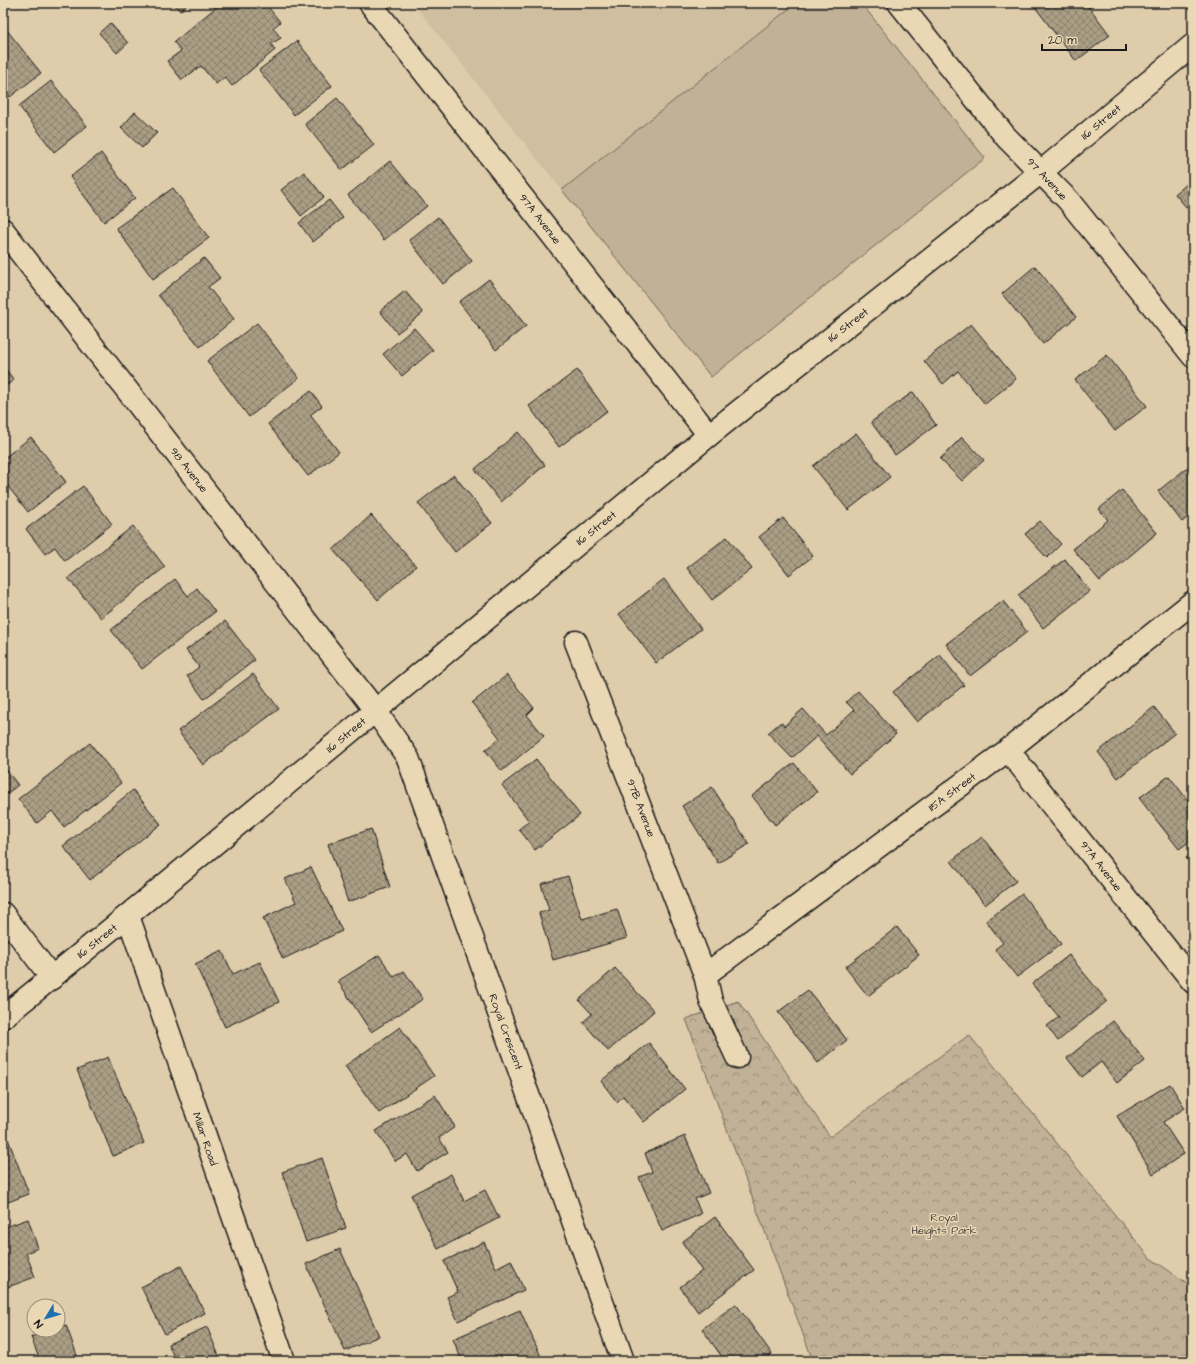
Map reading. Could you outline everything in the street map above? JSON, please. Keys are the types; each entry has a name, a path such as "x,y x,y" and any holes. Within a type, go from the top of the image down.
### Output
{"street":[{"name":"97A Avenue","path":"370,3 709,435"},
{"name":"97 Avenue","path":"899,3 1006,137 1068,200 1193,356"},
{"name":"116 Street","path":"3,1017 128,916 709,435 1041,172 1193,45"},
{"name":"98 Avenue","path":"3,230 375,710"},
{"name":"115A Street","path":"705,975 1008,750 1193,602"},
{"name":"97B Avenue","path":"576,642 705,975 711,1001 736,1057"},
{"name":"Royal Crescent","path":"375,710 408,758 623,1361"},
{"name":"97A Avenue","path":"1008,750 1193,982"},
{"path":"3,914 52,978"},
{"name":"Millar Road","path":"128,916 284,1361"}],"shaded area":[{"path":"413,3 861,3 985,158 711,377"}],"green space":[{"path":"796,3 861,3 985,158 711,377 562,190"},
{"name":"Royal Heights Park","path":"738,1001 830,1137 969,1035 1150,1258 1193,1287 1193,1361 813,1361 686,1019"}],"building":[{"path":"173,3 189,3 180,11"},
{"path":"221,3 265,3 280,22 273,28 281,38 271,44 275,50 232,86 225,77 216,84 201,66 182,80 167,61 181,51 174,42"},
{"path":"1032,3 1086,3 1110,35 1076,61"},
{"path":"110,23 128,43 117,53 99,33"},
{"path":"6,29 41,73 10,97 3,87 3,32"},
{"path":"297,41 332,86 294,115 259,70"},
{"path":"51,81 87,126 54,152 19,106"},
{"path":"337,98 374,145 342,170 305,124"},
{"path":"135,112 157,133 142,148 121,128"},
{"path":"101,153 135,198 104,222 70,177"},
{"path":"390,161 427,206 384,240 348,195"},
{"path":"304,172 324,197 301,216 281,190"},
{"path":"1193,179 1193,215 1175,194"},
{"path":"173,188 209,238 153,279 116,228"},
{"path":"329,200 343,218 313,242 299,223"},
{"path":"438,217 472,261 443,284 409,240"},
{"path":"204,258 220,278 208,287 234,319 200,347 158,295"},
{"path":"1035,266 1076,317 1043,344 1002,294"},
{"path":"489,279 526,326 496,350 459,302"},
{"path":"405,291 423,313 397,333 380,311"},
{"path":"257,323 299,378 249,417 207,361"},
{"path":"971,324 1016,379 985,404 958,371 943,384 924,361"},
{"path":"414,328 433,350 402,376 383,354"},
{"path":"1107,355 1147,406 1115,431 1075,380"},
{"path":"3,366 14,380 3,388"},
{"path":"577,370 607,411 559,447 529,406"},
{"path":"311,391 322,406 310,415 339,452 308,476 268,424"},
{"path":"913,392 936,425 895,455 871,422"},
{"path":"518,432 545,465 501,502 475,469"},
{"path":"856,433 890,477 848,510 813,466"},
{"path":"31,437 66,482 28,512 3,480 3,459"},
{"path":"962,437 984,460 962,481 940,459"},
{"path":"1193,463 1193,513 1182,522 1158,491"},
{"path":"454,475 492,523 455,552 418,503"},
{"path":"83,486 112,524 65,561 55,547 45,554 26,529"},
{"path":"1122,490 1157,533 1100,581 1073,549 1108,520 1099,509"},
{"path":"371,515 416,566 378,600 333,550"},
{"path":"783,518 813,556 789,575 759,537"},
{"path":"1040,521 1061,544 1047,558 1025,534"},
{"path":"133,526 165,567 101,618 68,578"},
{"path":"727,537 752,569 712,600 687,568"},
{"path":"1065,559 1090,591 1043,628 1018,595"},
{"path":"175,579 188,596 197,588 215,612 142,669 111,630"},
{"path":"664,579 701,629 656,663 619,614"},
{"path":"1003,601 1027,632 970,676 946,644"},
{"path":"225,621 255,660 204,699 187,676 199,667 186,650"},
{"path":"940,655 964,685 917,722 893,692"},
{"path":"253,674 279,709 203,765 178,731"},
{"path":"507,675 534,708 527,715 544,736 502,771 485,750 500,738 472,703"},
{"path":"858,691 896,734 850,774 817,736 792,758 768,733 781,722 784,726 803,709 826,735 854,710 846,702"},
{"path":"1154,707 1175,733 1118,778 1098,752"},
{"path":"90,743 121,783 64,827 52,811 37,823 18,799"},
{"path":"536,759 580,815 535,850 519,829 529,821 502,785"},
{"path":"794,763 817,792 775,825 752,796"},
{"path":"3,766 18,785 3,797"},
{"path":"1169,776 1193,807 1193,839 1179,849 1139,798"},
{"path":"712,787 749,844 718,863 682,806"},
{"path":"133,790 161,824 90,880 63,846"},
{"path":"371,829 390,887 348,902 328,844"},
{"path":"982,837 1016,881 985,905 951,861"},
{"path":"1193,852 1193,867 1186,858"},
{"path":"311,867 342,931 283,959 263,918 296,902 285,879"},
{"path":"568,876 582,919 617,909 627,938 553,960 539,913 549,910 541,884"},
{"path":"1022,894 1061,944 1017,977 995,949 1003,943 986,921"},
{"path":"897,927 919,955 868,996 845,967"},
{"path":"222,951 233,974 260,962 279,1002 225,1027 195,964"},
{"path":"379,955 394,977 404,971 423,999 371,1032 338,981"},
{"path":"1069,955 1107,1001 1058,1041 1047,1026 1059,1017 1032,984"},
{"path":"615,968 654,1011 608,1051 583,1022 592,1014 579,1000"},
{"path":"808,990 847,1040 818,1063 778,1012"},
{"path":"1113,1021 1145,1061 1117,1083 1101,1062 1082,1077 1067,1058"},
{"path":"400,1027 434,1076 379,1113 345,1066"},
{"path":"649,1043 685,1089 644,1122 623,1096 617,1102 601,1081"},
{"path":"108,1057 144,1143 113,1156 77,1070"},
{"path":"1170,1084 1185,1108 1163,1122 1184,1154 1153,1174 1117,1116"},
{"path":"435,1095 455,1127 439,1138 448,1152 417,1171 407,1154 395,1161 376,1131"},
{"path":"3,1126 29,1194 3,1204"},
{"path":"685,1136 709,1193 695,1199 701,1214 662,1231 639,1177 652,1172 645,1153"},
{"path":"322,1158 346,1228 306,1242 282,1172"},
{"path":"451,1174 464,1201 485,1190 499,1218 438,1249 411,1195"},
{"path":"715,1217 754,1270 698,1312 680,1287 702,1271 682,1242"},
{"path":"28,1219 38,1248 26,1253 35,1277 5,1288 3,1282 3,1228"},
{"path":"484,1242 496,1268 511,1260 524,1290 458,1321 447,1297 458,1292 444,1261"},
{"path":"340,1249 379,1336 345,1351 306,1264"},
{"path":"181,1266 205,1313 165,1334 141,1287"},
{"path":"736,1304 772,1354 763,1361 725,1361 702,1329"},
{"path":"520,1310 543,1361 462,1361 453,1339"},
{"path":"66,1325 79,1361 40,1361 31,1338 66,1338"},
{"path":"207,1327 221,1361 176,1361 168,1344"}]}
